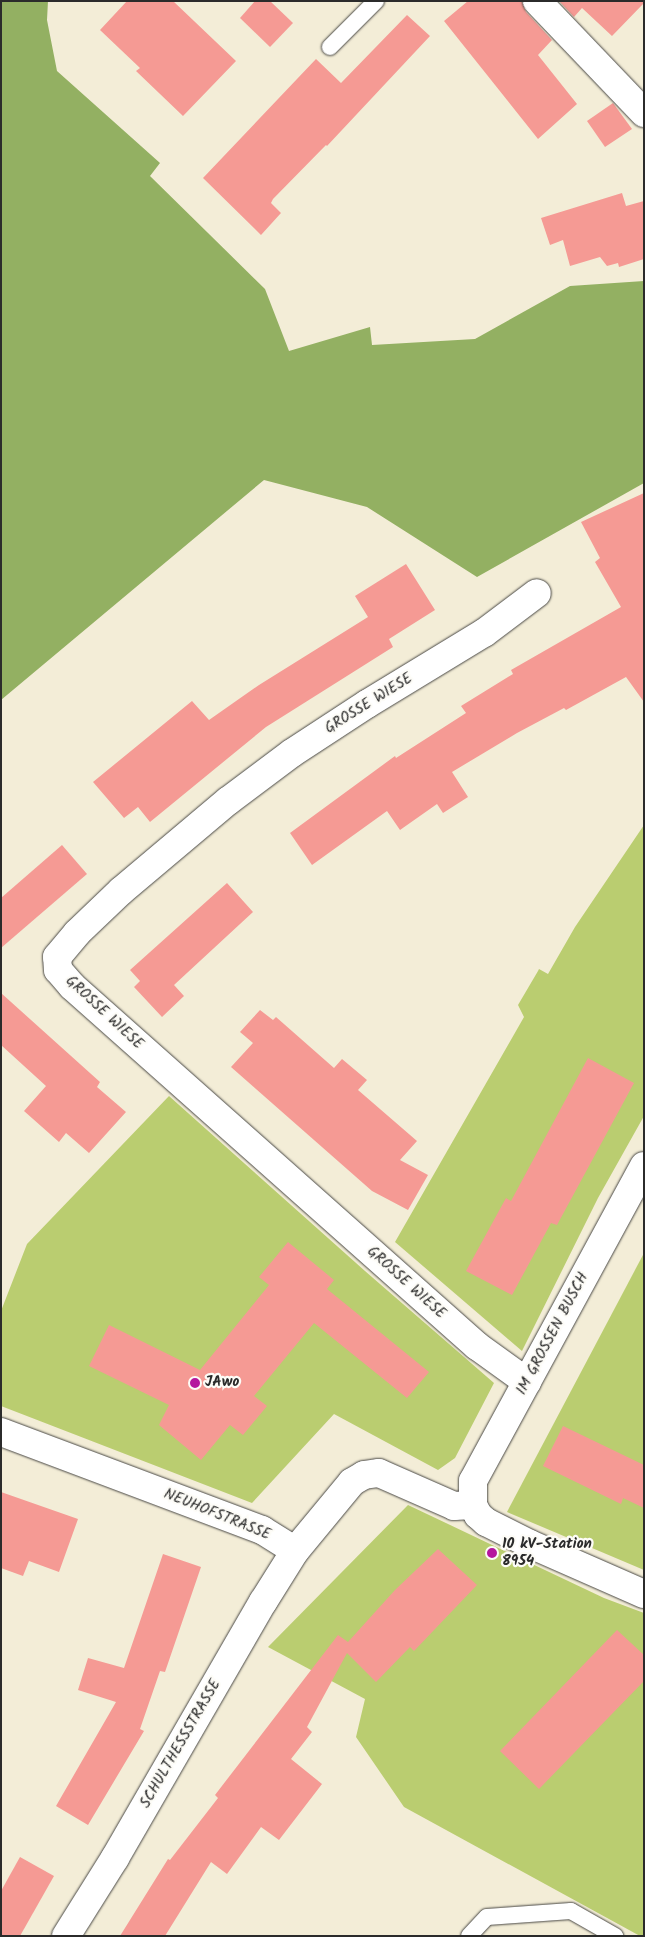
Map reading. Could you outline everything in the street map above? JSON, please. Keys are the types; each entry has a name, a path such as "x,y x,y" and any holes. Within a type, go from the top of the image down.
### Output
{"street":[{"path":"537,1 644,113"},
{"name":"GROSSE WIESE","path":"527,1382 478,1346 72,986 58,970 57,956 77,933 121,891 228,801 292,753 366,704 484,633 537,593"},
{"name":"IM GROSSEN BUSCH","path":"473,1505 473,1482 644,1166"},
{"name":"NEUHOFSTRASSE","path":"1,1432 262,1530 295,1550"},
{"path":"295,1550 352,1482 364,1475 379,1473 454,1506 473,1505 478,1516 486,1522 530,1544 644,1594"},
{"name":"SCHULTHESSSTRASSE","path":"66,1936 120,1849 295,1550"}],"lane":[{"path":"330,47 376,1"},
{"path":"469,1936 487,1917 571,1911 614,1936"}],"green space":[{"path":"1,1 48,1 47,20 57,71 160,163 150,176 265,289 289,351 370,327 372,345 475,339 570,286 644,281 644,483 477,577 367,507 264,480 1,700"},
{"path":"644,825 644,1116 598,1198 522,1351 395,1242 524,1017 518,1005 539,969 548,974 575,927"},
{"path":"169,1096 494,1383 455,1458 438,1470 334,1414 252,1503 1,1406 1,1311 27,1244"},
{"path":"644,1253 644,1570 507,1512"},
{"path":"408,1505 604,1598 644,1613 644,1936 640,1936 404,1807 356,1737 365,1699 268,1647"}],"building":[{"path":"127,1 173,1 236,61 183,116 136,71 140,68 100,30"},
{"path":"255,1 270,1 293,23 270,47 240,18"},
{"path":"468,1 522,1 526,12 552,40 538,55 577,104 538,139 444,21"},
{"path":"559,1 644,1 644,3 612,36 582,8 574,17"},
{"path":"407,15 430,36 327,146 273,199 271,203 281,213 261,235 203,178 316,59 341,83"},
{"path":"613,103 632,129 605,147 587,121"},
{"path":"622,193 626,206 644,201 644,259 619,267 618,263 607,266 600,257 570,266 563,240 550,245 541,218"},
{"path":"644,493 644,702 626,677 566,710 564,708 517,733 452,772 468,797 443,813 437,804 400,830 387,811 312,865 290,833 395,756 396,758 466,713 461,706 513,674 511,670 621,607 595,562 600,558 581,522"},
{"path":"406,564 435,610 389,639 393,647 266,727 150,822 138,807 124,818 93,782 192,701 209,720 259,685 368,617 355,596"},
{"path":"62,845 87,874 1,948 1,898"},
{"path":"227,883 253,912 174,985 184,996 162,1017 134,987 140,981 130,970"},
{"path":"1,993 100,1082 97,1087 126,1112 89,1153 66,1133 59,1142 24,1111 46,1086 1,1045"},
{"path":"260,1010 273,1020 276,1017 334,1068 342,1059 367,1080 358,1090 417,1141 400,1160 428,1175 408,1210 372,1191 231,1067 253,1043 240,1032"},
{"path":"588,1058 634,1083 557,1225 551,1223 512,1295 466,1271 506,1198 511,1201"},
{"name":"JAwo","path":"288,1242 334,1280 327,1289 429,1372 407,1398 314,1323 254,1396 267,1406 243,1435 230,1425 201,1460 159,1425 169,1405 89,1366 109,1325 200,1370 269,1285 259,1277"},
{"path":"563,1426 644,1465 644,1508 623,1498 621,1504 543,1466"},
{"path":"1,1492 78,1519 59,1572 29,1561 23,1576 1,1568"},
{"path":"438,1549 477,1585 414,1651 410,1647 376,1682 347,1653 307,1727 312,1732 291,1759 322,1784 279,1840 261,1827 227,1874 211,1862 165,1936 120,1936 168,1859 170,1860 218,1798 215,1795 338,1635 348,1642 395,1590"},
{"path":"163,1554 201,1567 165,1672 160,1671 140,1729 144,1731 88,1825 56,1806 116,1702 78,1690 88,1658 124,1668"},
{"path":"617,1630 644,1655 644,1681 539,1789 500,1751"},
{"path":"20,1857 54,1876 20,1936 1,1936 1,1891"}],"place":[{"name":"JAwo","path":"195,1383"},
{"name":"10 kV-Station 8954","path":"492,1553"}]}
